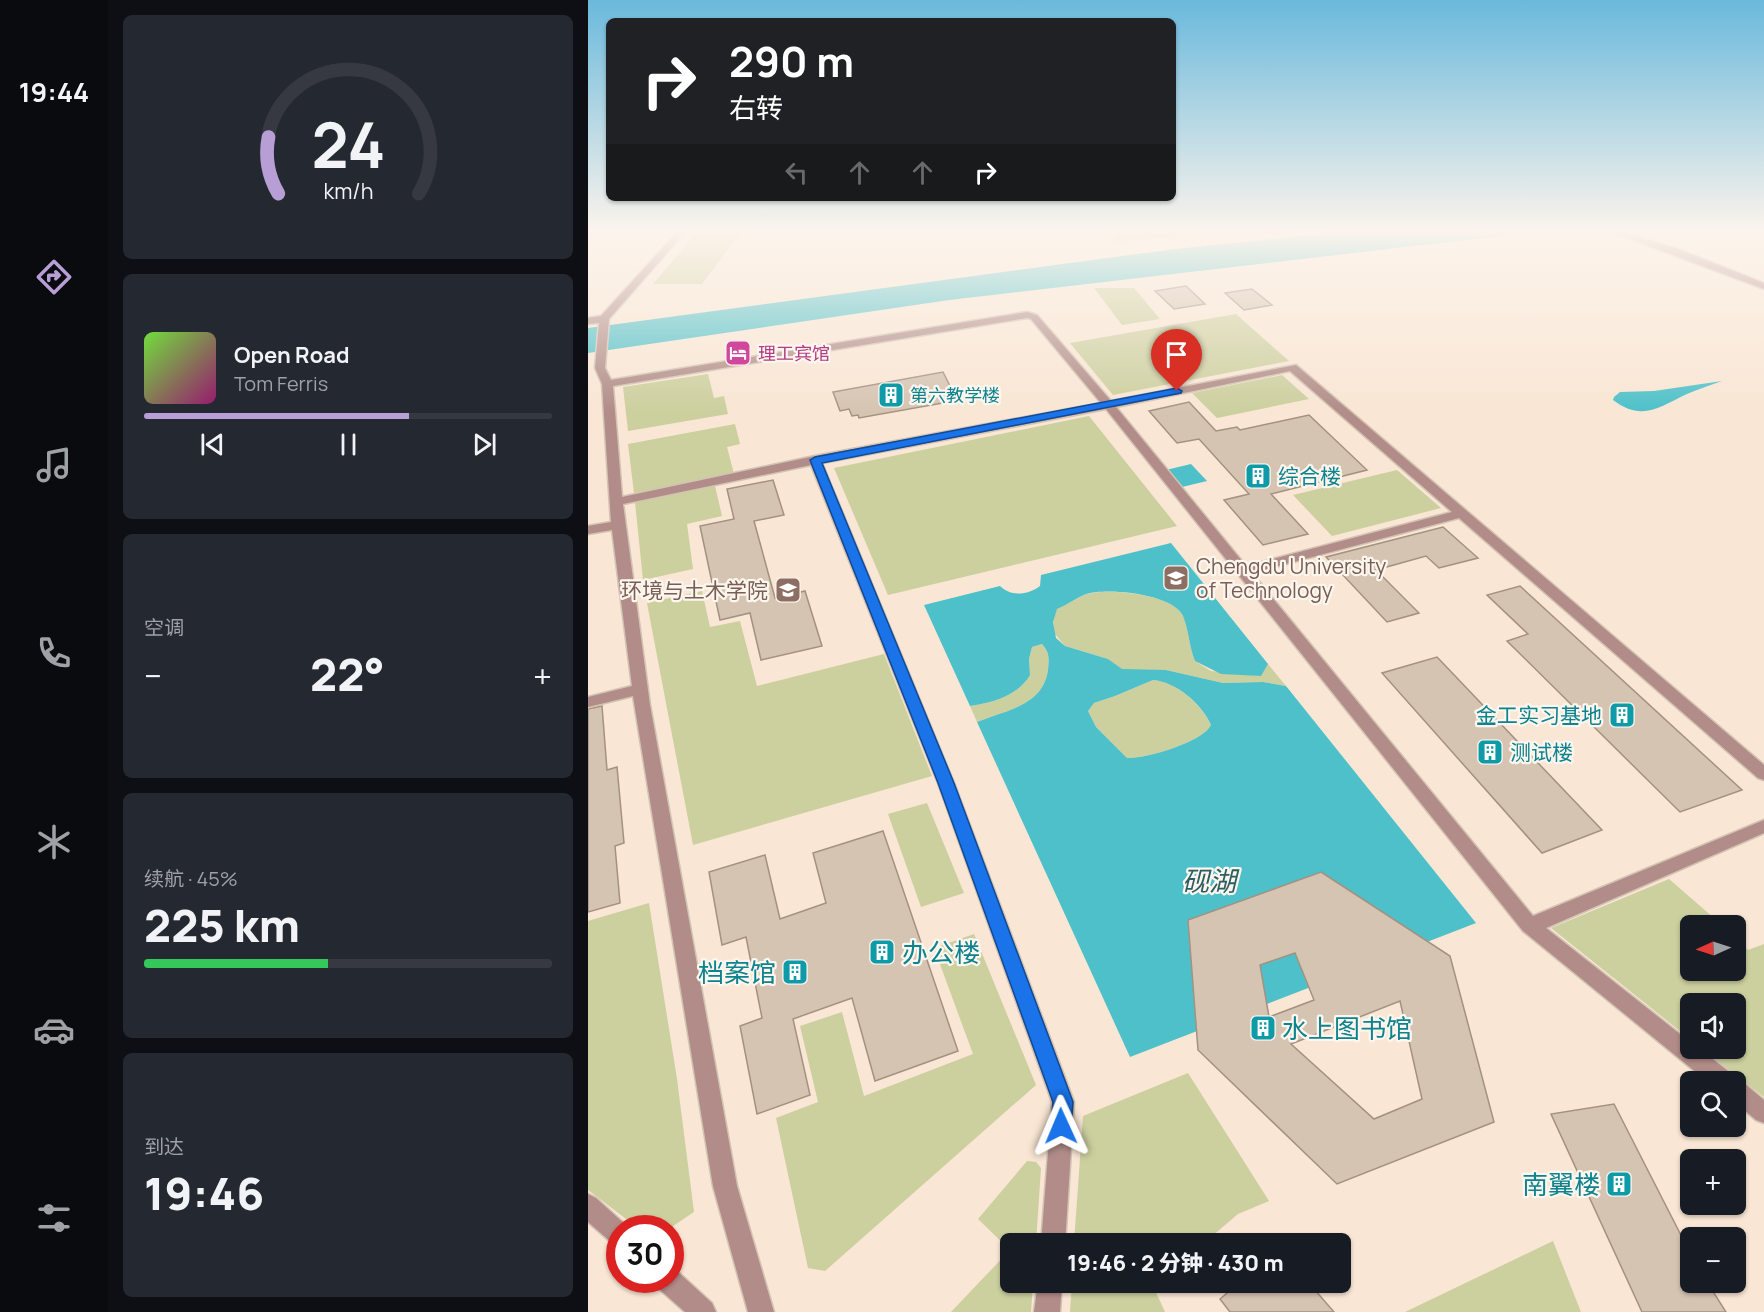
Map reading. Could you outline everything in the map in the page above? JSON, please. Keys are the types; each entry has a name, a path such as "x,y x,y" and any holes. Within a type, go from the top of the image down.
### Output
{"street":[{"path":"629,291 603,321 600,368 607,384 615,502 640,689 725,1186 761,1312"},
{"path":"607,384 1027,315 1034,317 1109,405 1530,926 1711,1071"},
{"path":"588,321 603,321"},
{"path":"615,502 815,460 1109,405 1292,366 1764,774"},
{"path":"815,460 946,783 1063,1102 1054,1233"},
{"path":"1242,571 1462,513"},
{"path":"588,530 618,525"},
{"path":"588,702 640,689"},
{"path":"1530,926 1764,826"},
{"path":"1746,1098 1764,1113"},
{"path":"588,1206 606,1222"},
{"path":"682,1293 703,1312"},
{"path":"1047,1312 1049,1293"}],"green space":[{"path":"1096,291 1137,291 1160,319 1122,325"},
{"path":"1236,314 1289,361 1113,395 1070,343"},
{"path":"708,374 714,398 724,396 728,414 628,431 623,387"},
{"path":"1282,375 1309,399 1217,418 1192,393"},
{"path":"1089,416 1177,526 888,595 834,468"},
{"path":"735,424 740,444 727,447 734,474 634,493 628,444"},
{"path":"1397,470 1441,508 1332,536 1293,495"},
{"path":"715,486 722,516 687,524 693,569 643,580 635,502"},
{"path":"702,591 710,627 740,621 757,686 884,654 932,776 693,845 647,603"},
{"path":"1120,592 1169,603 1183,616 1195,661 1211,671 1260,676 1268,664 1286,686 1263,682 1223,683 1166,670 1122,670 1108,659 1065,646 1054,633 1053,616 1057,609 1086,594"},
{"path":"1042,644 1048,653 1049,663 1045,682 1039,692 1022,705 977,722 970,706 996,700 1019,688 1030,675 1029,659 1032,647"},
{"path":"1153,680 1170,685 1187,695 1201,709 1211,725 1206,731 1186,743 1147,756 1127,758 1096,727 1088,711 1094,703"},
{"path":"927,803 964,893 921,907 888,814"},
{"path":"1669,879 1710,915 1680,915 1680,981 1746,981 1746,948 1748,950 1764,944 1764,1097 1746,1083 1746,1071 1730,1071 1715,1059 1746,1059 1746,993 1680,993 1680,1031 1551,928"},
{"path":"649,903 677,1079 694,1212 684,1219 684,1215 621,1215 588,1190 588,921"},
{"path":"974,934 1036,1085 825,1271 808,1268 776,1118 818,1102 800,1026 842,1012 864,1096 973,1054 934,948"},
{"path":"1188,1073 1269,1201 1238,1214 1216,1233 1075,1233 1083,1116"},
{"path":"1027,1161 1036,1162 1041,1168 1037,1233 1000,1233 1000,1240 978,1219"},
{"path":"1553,1241 1581,1312 1405,1312"},
{"path":"1000,1261 1000,1293 1032,1293 1031,1312 951,1312"},
{"path":"1071,1293 1156,1293 1165,1312 1070,1312"}],"water":[{"path":"861,291 1025,291 949,300 588,353 588,328"},
{"path":"1722,381 1650,410 1633,410 1613,400 1620,392 1654,391"},
{"path":"1191,464 1207,481 1182,487 1166,470"},
{"name":"砚湖","path":"1171,543 1268,664 1261,676 1221,674 1195,661 1185,621 1177,608 1167,602 1139,594 1109,591 1079,597 1057,609 1053,622 1056,638 1065,646 1108,659 1122,669 1166,670 1223,683 1263,682 1286,686 1476,923 1130,1057 977,722 1022,705 1039,692 1048,670 1048,653 1042,644 1032,647 1029,659 1030,675 1019,688 996,700 970,706 924,605 1000,586 1009,592 1025,593 1040,586 1041,575","holes":["1153,680 1179,690 1195,702 1211,725 1206,731 1186,743 1147,756 1127,758 1096,727 1088,711 1094,703"]}],"building":[{"path":"1155,291 1192,291 1205,304 1174,309"},
{"path":"1255,291 1272,305 1244,310 1225,293"},
{"name":"第六教学楼","path":"943,372 952,390 945,392 949,399 941,400 943,403 859,418 858,415 852,416 849,409 840,411 833,392"},
{"name":"综合楼","path":"1189,402 1216,431 1237,427 1240,430 1309,415 1367,470 1271,494 1308,534 1263,545 1224,500 1249,494 1199,439 1177,443 1149,411"},
{"path":"773,480 784,515 754,521 775,598 805,591 822,646 761,660 750,613 720,620 700,526 734,519 727,489"},
{"path":"1443,527 1478,558 1439,568 1426,556 1376,570 1419,613 1387,622 1326,557"},
{"name":"金工实习基地","path":"1520,586 1742,790 1680,812 1507,641 1528,634 1487,595"},
{"name":"测试楼","path":"1437,657 1602,830 1542,853 1382,673"},
{"path":"602,706 607,770 617,767 624,843 615,846 620,903 588,912 588,709"},
{"path":"883,831 958,1051 875,1081 852,998 793,1019 810,1095 757,1114 740,1026 762,1018 746,937 722,945 709,872 765,855 780,919 826,903 813,853"},
{"name":"水上图书馆","path":"1321,872 1450,956 1494,1122 1337,1184 1198,1050 1188,920","holes":["1295,953 1314,1000 1269,1017 1260,965","1400,1001 1422,1099 1374,1119 1291,1044"]},
{"name":"南翼楼","path":"1614,1104 1680,1233 1680,1293 1714,1293 1726,1312 1642,1312 1551,1114"},
{"path":"1227,1293 1318,1293 1334,1312 1230,1312 1220,1299"}],"place":[{"name":"理工宾馆","path":"738,353"},
{"name":"第六教学楼","path":"891,395"},
{"name":"综合楼","path":"1258,476"},
{"name":"Chengdu University of Technology","path":"1176,578"},
{"name":"环境与土木学院","path":"788,590"},
{"name":"金工实习基地","path":"1622,715"},
{"name":"测试楼","path":"1490,752"},
{"name":"办公楼","path":"882,952"},
{"name":"档案馆","path":"795,972"},
{"name":"水上图书馆","path":"1263,1028"},
{"name":"南翼楼","path":"1619,1184"}],"route":[{"path":"1061,1126 1063,1102 946,783 815,460 1177,391"}]}
